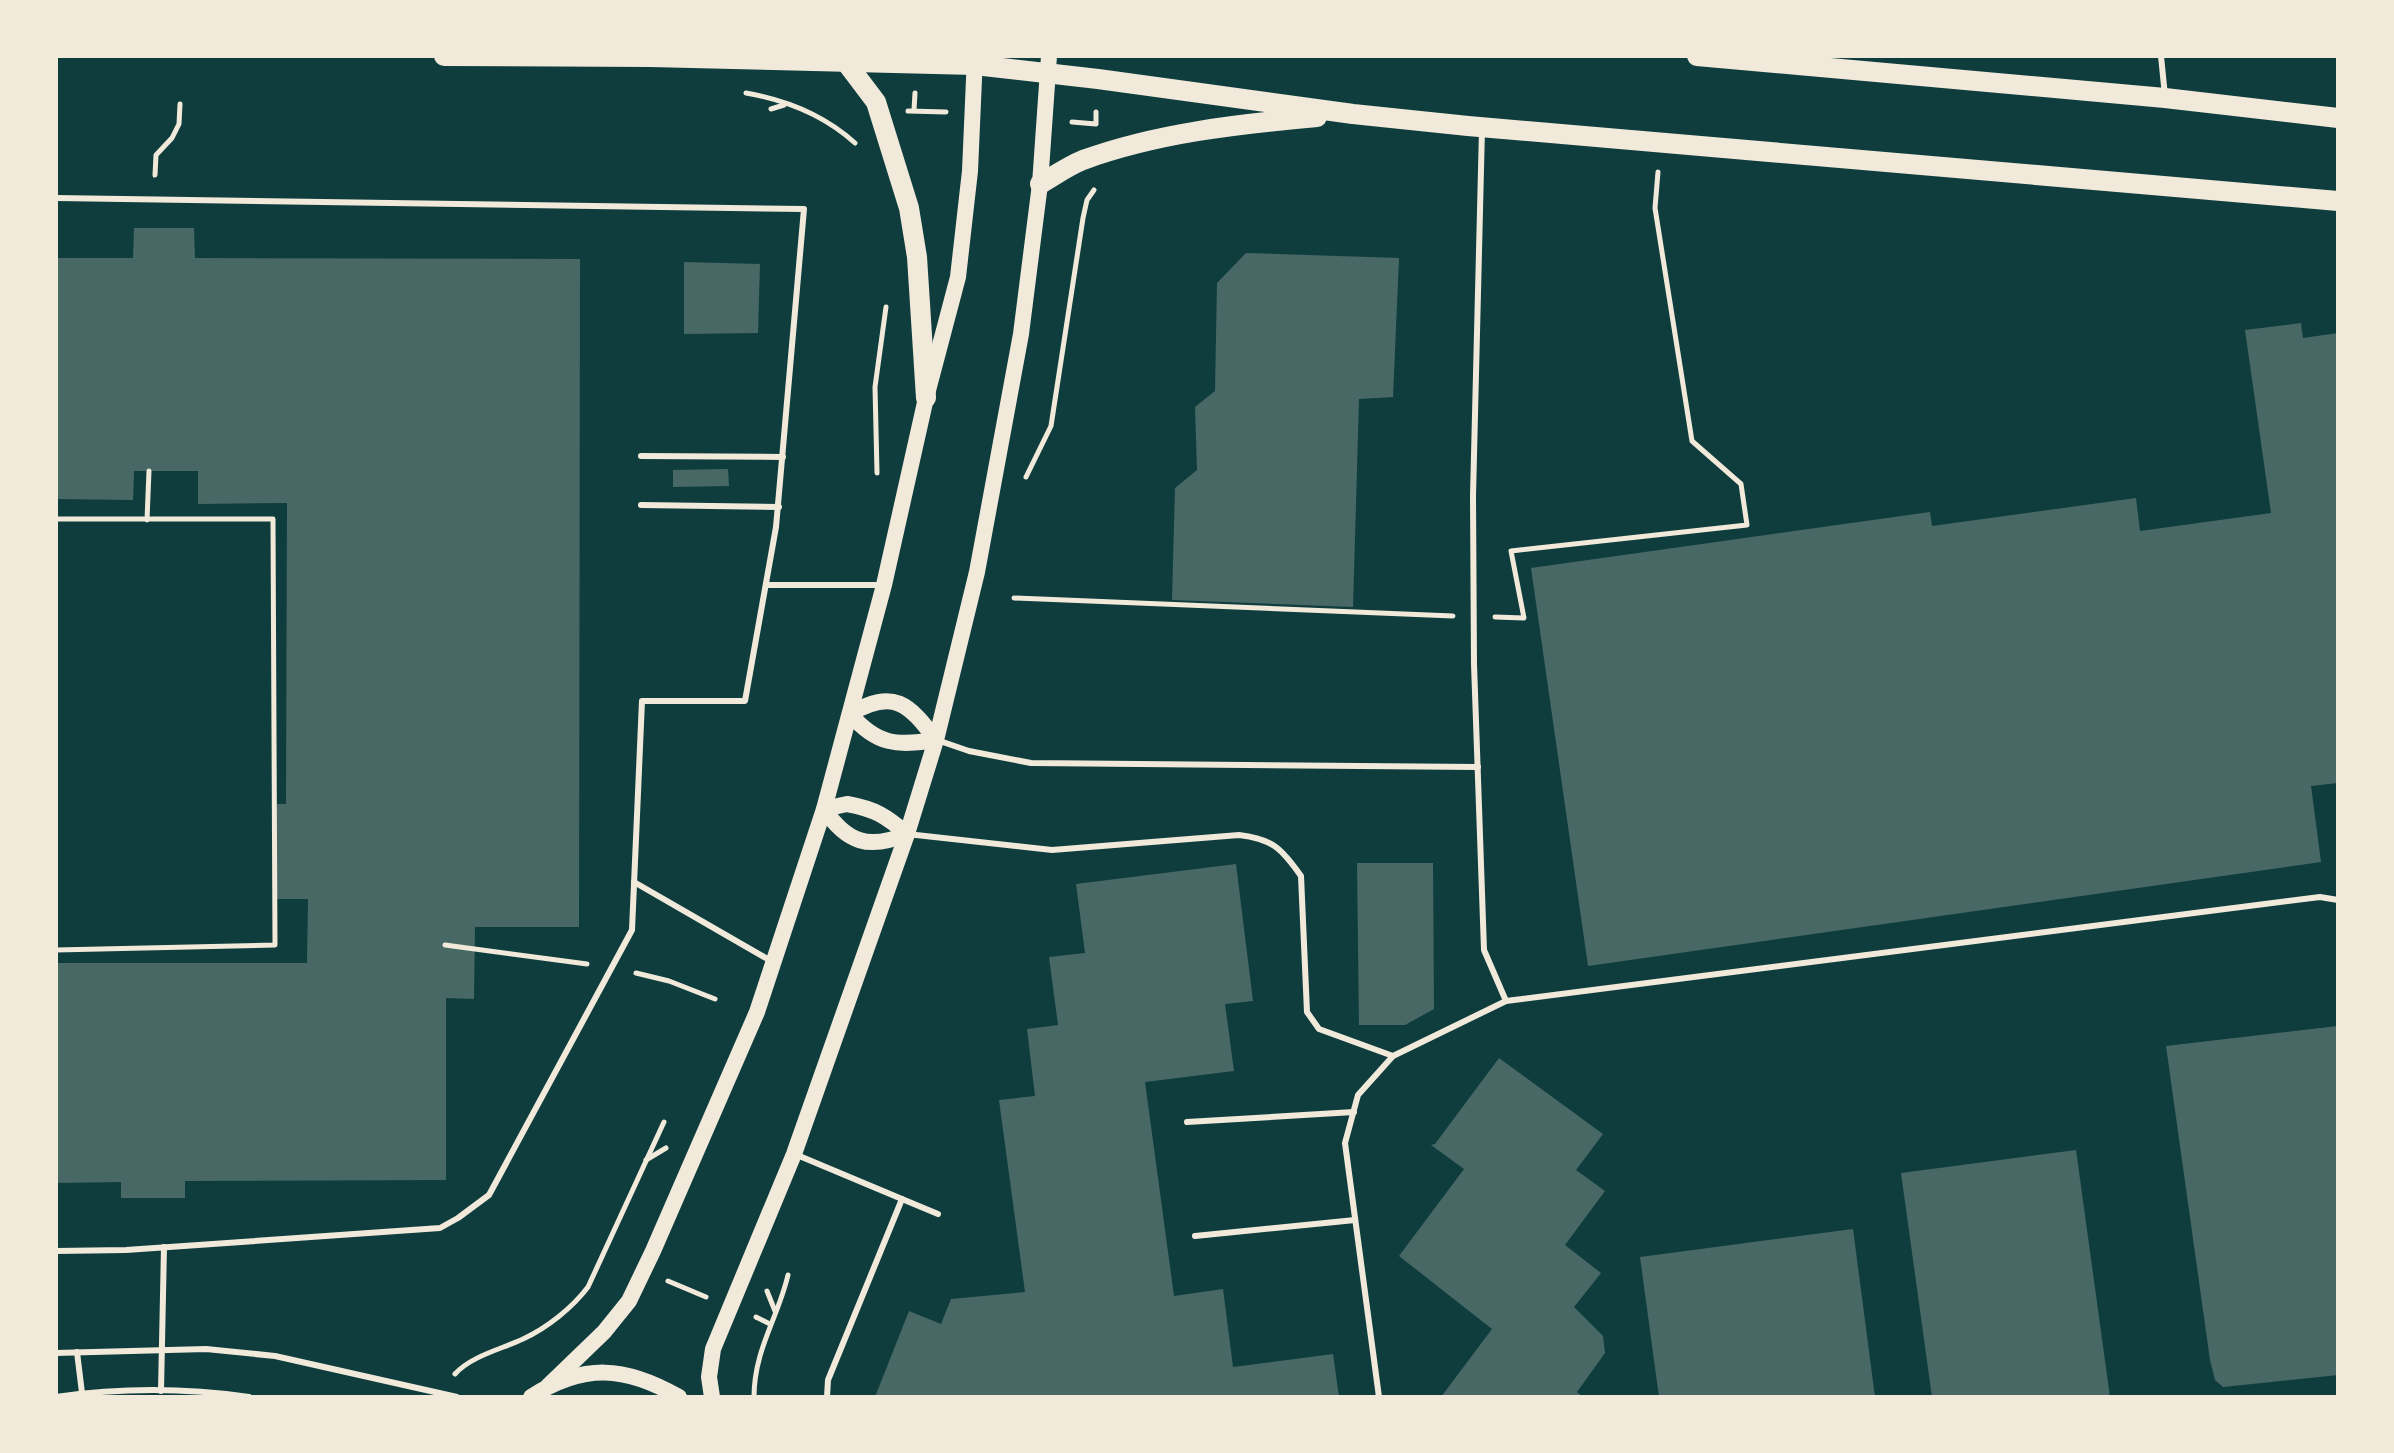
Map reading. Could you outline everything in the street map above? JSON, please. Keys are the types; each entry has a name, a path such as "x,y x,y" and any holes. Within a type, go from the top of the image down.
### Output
{"main road":[{"path":"444,56 1049,64 1353,114 2338,201"},
{"path":"1697,56 1870,64 2338,118"},
{"path":"845,61 876,102 909,208 917,257 926,398"},
{"path":"531,1397 548,1386 604,1332 629,1301 757,1012 774,962 824,809 850,714 958,277 970,171 975,61"},
{"path":"712,1397 709,1377 713,1349 794,1154 907,834 936,740 977,572 1021,334 1040,184 1049,64"},
{"path":"1040,184 1081,161 1122,148 1238,124 1353,114"},
{"path":"850,714 871,702 889,701 906,706 936,740"},
{"path":"850,714 866,732 883,739 915,744 936,740"},
{"path":"824,809 847,804 867,808 885,815 907,834"},
{"path":"824,809 837,828 854,839 871,843 888,842 907,834"},
{"path":"548,1386 581,1374 615,1372 649,1380 679,1397"}],"lane":[{"path":"2161,56 2165,98"},
{"path":"1483,127 1473,496 1474,664 1484,950 1506,1001"},
{"path":"56,198 804,209 779,507 768,585 745,701 642,701 632,930 489,1195 440,1228 164,1247 56,1251"},
{"path":"641,456 783,457"},
{"path":"641,505 779,507"},
{"path":"768,585 884,585"},
{"path":"936,740 969,751 1031,763 1478,767"},
{"path":"907,834 1052,850 1239,835 1264,838 1289,859 1301,876 1307,1012 1319,1029 1342,1040 1393,1056"},
{"path":"634,882 774,962"},
{"path":"1379,1397 1345,1143 1358,1095 1393,1056 1506,1001 2320,897 2338,900"},
{"path":"1187,1122 1354,1112"},
{"path":"794,1154 938,1214"},
{"path":"827,1397 828,1380 902,1199"},
{"path":"1195,1236 1355,1220"},
{"path":"161,1391 164,1247"},
{"path":"56,1353 206,1349 275,1356 457,1397"},
{"path":"77,1352 82,1395"},
{"path":"56,1397 161,1391 249,1397"}],"path":[{"path":"915,93 914,110 925,110"},
{"path":"771,97 818,116 862,149"},
{"path":"154,199 156,155 172,138 179,124 180,104"},
{"path":"771,109 785,105"},
{"path":"1075,123 1096,124 1096,112"},
{"path":"1051,426 1083,218 1087,200 1096,188"},
{"path":"877,485 875,387 888,298"},
{"path":"147,520 149,471"},
{"path":"56,519 273,519 275,945 56,950"},
{"path":"453,1380 464,1365 528,1337 577,1302 588,1287 664,1122"},
{"path":"646,1160 676,1142"},
{"path":"603,1253 611,1257"},
{"path":"754,1397 758,1361 788,1275"},
{"path":"664,1279 711,1298"},
{"path":"767,1290 775,1311"},
{"path":"755,1317 770,1324"}],"building":[{"path":"134,228 194,228 195,258 580,259 579,927 475,927 474,999 446,998 446,1180 185,1181 185,1198 121,1198 121,1182 56,1183 56,963 307,963 308,899 277,899 277,804 286,804 287,503 198,504 198,471 134,471 133,500 56,499 56,258 133,258"},
{"path":"1246,253 1399,258 1393,397 1359,399 1353,607 1172,600 1175,488 1197,470 1195,407 1215,391 1217,283"},
{"path":"684,262 760,264 758,333 684,334"},
{"path":"2301,323 2303,338 2338,333 2338,783 2311,786 2321,862 1588,966 1531,568 1930,512 1932,526 2136,498 2140,531 2271,513 2245,330"},
{"path":"728,469 729,486 673,487 673,470"},
{"path":"1357,863 1433,863 1434,1009 1405,1025 1359,1025"},
{"path":"1236,864 1253,1001 1225,1004 1234,1071 1145,1082 1174,1296 1223,1289 1233,1367 1333,1354 1339,1397 875,1397 909,1311 941,1324 951,1299 1025,1292 999,1100 1035,1096 1027,1029 1058,1025 1049,957 1085,953 1076,884"},
{"path":"2338,1026 2338,1375 2223,1387 2215,1380 2210,1360 2166,1046"},
{"path":"1499,1058 1603,1134 1576,1170 1605,1191 1565,1245 1601,1273 1574,1307 1603,1336 1605,1353 1577,1392 1583,1397 1441,1397 1492,1329 1399,1256 1464,1169 1431,1145 1435,1144"},
{"path":"2076,1150 2110,1397 1932,1397 1901,1173"},
{"path":"1853,1229 1875,1397 1659,1397 1640,1257"}]}
